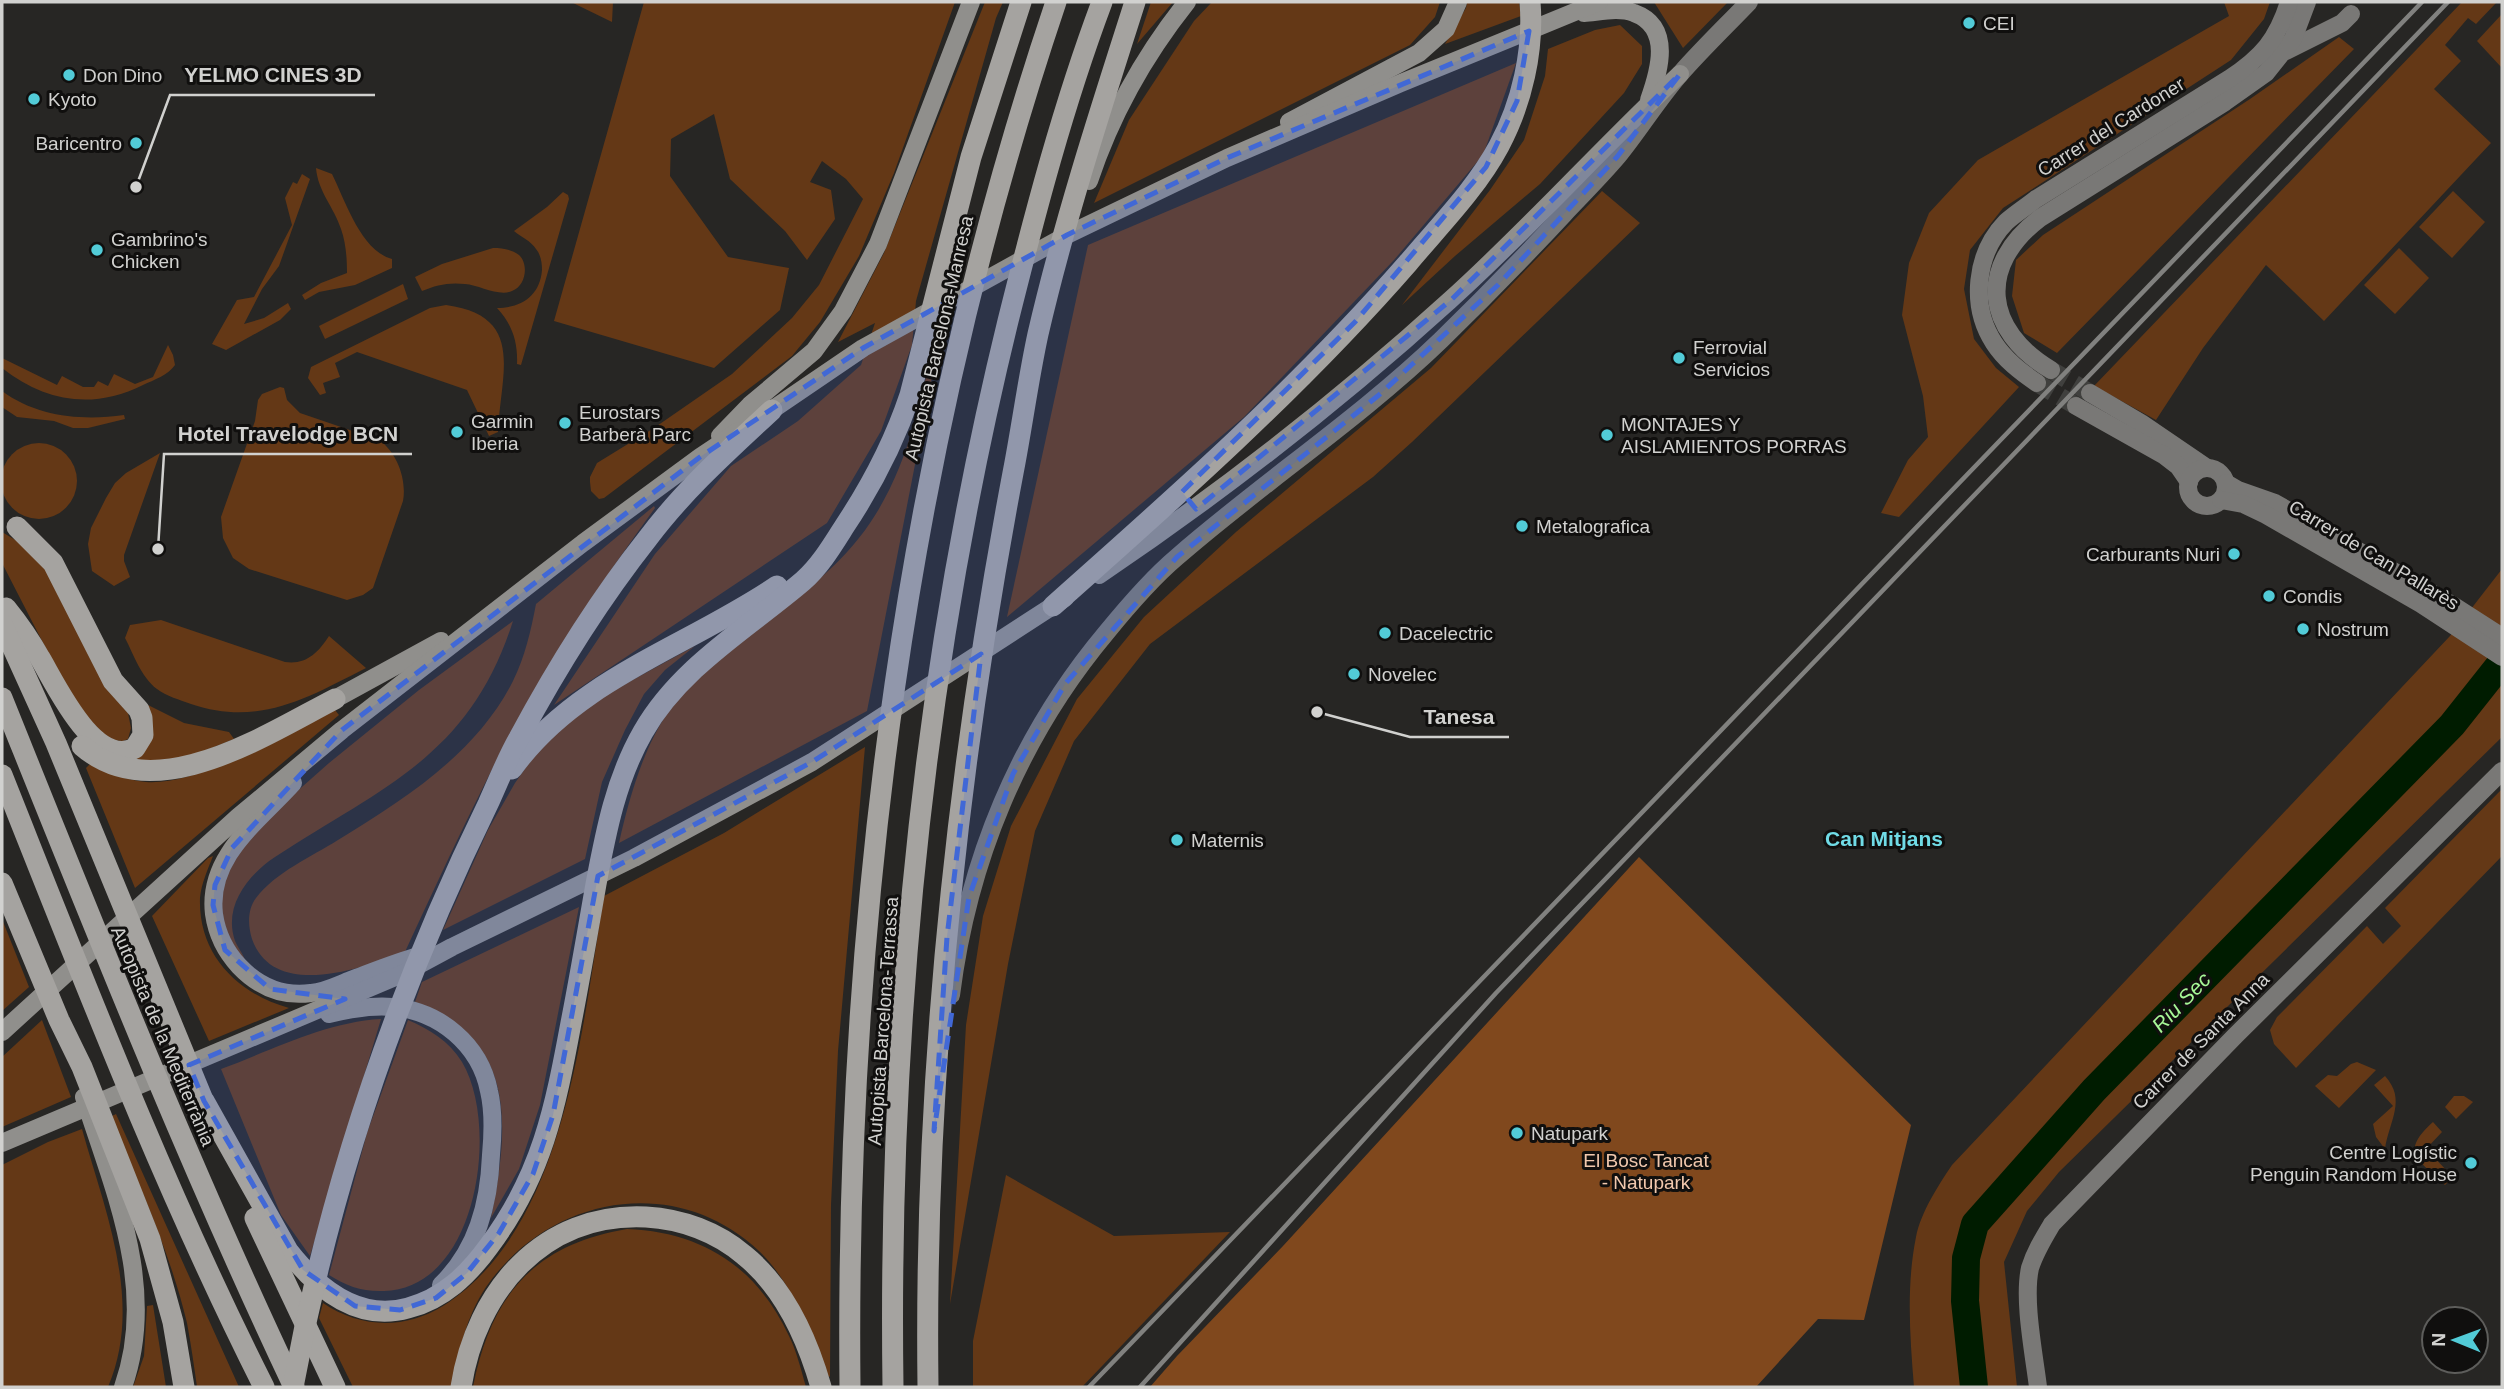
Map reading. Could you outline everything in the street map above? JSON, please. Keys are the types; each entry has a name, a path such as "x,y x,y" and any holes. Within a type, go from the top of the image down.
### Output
{"highway":[{"path":"204,1101 288,1251 303,1270 339,1299 371,1310 400,1310 436,1298 467,1273 499,1233 533,1174 553,1115 603,848 616,792 627,763 657,709 699,665 806,578 825,556 862,501 891,447 910,395 971,157 1021,2"},
{"name":"Autopista Barcelona-Manresa","path":"895,691 917,550 953,365 1004,166 1056,2"},
{"name":"Autopista Barcelona-Terrassa","path":"893,1387 894,1208 901,1056 916,869 942,659 970,495 1002,348 1050,163 1102,2"},
{"path":"928,1387 927,1292 934,1130 947,937 985,627 1038,337 1073,205 1135,2"},
{"path":"1053,606 1197,478 1290,387 1382,292 1463,197 1499,146 1517,101 1528,55 1530,2"},
{"path":"293,1387 325,1247 364,1109 440,906 518,740 590,618 634,557 696,481 772,410"},
{"path":"488,803 518,761 549,727 585,698 624,673 764,595 799,571 833,539 862,501"},
{"path":"3,610 22,628 80,724 107,747 123,751 135,748 143,735 139,710 113,681 53,563 17,527"},
{"path":"3,610 49,698 76,741 100,760 125,769 154,772 185,767 243,744 335,699"},
{"path":"3,610 204,1101 335,1387"},
{"name":"Autopista Barcelona-Terrassa","path":"850,1387 855,1109 869,921 895,691"},
{"name":"Autopista de la Mediterrània","path":"2,698 146,1055 293,1387"},
{"path":"2,775 148,1135 228,1316 264,1387"},
{"path":"2,883 59,1020 82,1067 150,1239 168,1300 184,1387"},
{"path":"461,1387 475,1329 491,1300 511,1274 559,1235 598,1220 632,1217 663,1218 684,1223 714,1236 760,1269 787,1304 808,1347 821,1387"}],"main road":[{"path":"700,457 750,405 814,351 843,311 878,244 971,2"},
{"path":"1029,393 1083,200 1105,138 1146,57 1188,2"},
{"path":"1227,158 1322,102 1419,52 1446,29 1458,2"},
{"path":"2,1032 238,817 342,730 484,618 700,457 863,348 998,271 1227,158 1599,2"},
{"path":"1566,15 1621,10 1632,12 1648,23 1659,41 1661,52 1658,76 1648,104"},
{"path":"2,1143 400,975 634,858 812,762 1148,542 1371,370 1451,300 1680,74"},
{"path":"335,699 484,618"},
{"path":"342,730 252,824 222,865 215,885 213,905 219,936 225,950 257,982 270,989 295,994 327,989 397,962 452,947"},
{"path":"288,1023 373,1006 412,1010 457,1034 469,1046 485,1076 492,1113 492,1139 488,1191 477,1232 469,1249 449,1277 420,1301 400,1310"},
{"path":"59,1020 130,1243 138,1309 136,1336 123,1387"}],"street":[{"path":"934,1130 962,928 978,866 1013,774 1065,684 1124,611 1177,557 1379,395 1497,285 1617,158 1680,74 1749,2"},
{"name":"Carrer del Cardoner","path":"2037,383 2011,364 1994,345 1984,323 1980,301 1981,267 1990,244 2006,222 2036,199 2259,58 2277,33 2289,2"},
{"name":"Carrer del Cardoner","path":"2051,370 2025,353 2010,334 2001,316 1997,291 2002,262 2014,240 2253,83 2285,52 2301,22 2307,2"},
{"path":"2259,58 2285,52 2342,23 2351,14"},
{"path":"2090,393 2141,423 2207,468 2219,472 2223,492 2210,506 2197,503 2189,494 2189,482 2195,472 2207,468"},
{"path":"2076,406 2165,456 2179,467 2189,482"},
{"name":"Carrer de Can Pallarès","path":"2223,492 2421,604 2489,635 2502,657"},
{"name":"Carrer de Santa Anna","path":"2038,1387 2028,1291 2030,1269 2038,1247 2052,1224 2235,1036 2502,771"}],"highlighted area":[{"path":"1529,31 1517,101 1486,167 1355,322 1182,492 1196,509 1451,300 1680,74 1617,157 1498,285 1379,395 1177,557 1065,684 1013,774 969,897 934,1131 947,937 981,654 812,762 598,876 553,1115 533,1174 499,1233 467,1273 436,1298 400,1310 355,1306 303,1270 204,1101 189,1065 345,999 270,989 225,950 213,905 215,885 232,848 342,730 700,457 863,348 1067,235 1227,158"}],"shaded area":[{"path":"571,2 613,2 612,22"},
{"path":"644,2 955,2 894,173 859,256 820,322 792,356 604,498 599,499 591,491 590,482 597,463 654,428 732,374 792,318 819,285 863,199 846,179 822,161 810,182 831,190 835,219 807,260 785,231 730,179 714,114 671,139 670,176 728,257 789,268 780,310 714,368 554,321"},
{"path":"985,2 1003,2 996,18 916,301 912,345 881,431 827,523 554,705 655,554 731,466 798,421 861,365 875,323 838,342 884,253"},
{"path":"1151,2 1173,2 1137,44"},
{"path":"1212,2 1440,2 1435,17 1410,45 1094,203 1129,120 1194,21"},
{"path":"1467,2 1519,2 1521,16 1445,44"},
{"path":"1654,2 1728,2 1683,48"},
{"path":"2224,2 2270,2 2264,19 2231,60 2003,208 1970,250 1964,289 1974,339 1996,368 2019,387 1899,517 1881,513 1908,460 1928,437 1923,396 1902,315 1909,263 1929,213 1978,160 2229,16"},
{"path":"2462,2 2497,2 2476,24 2468,18 2445,45 2461,61 2434,89 2491,143 2324,321 2266,265 2203,348 2156,420 2094,386"},
{"path":"2502,14 2502,68 2477,41"},
{"path":"1620,25 1642,46 1642,64 1624,93 1540,184 1402,305 1490,190 1524,140 1545,76 1548,49 1595,30"},
{"path":"2339,37 2354,49 2057,353 2024,333 2012,296 2016,260 2043,235"},
{"path":"1516,63 1483,155 1394,260 1244,417 1007,617 1088,245"},
{"path":"316,168 332,174 355,223 371,246 392,259 392,268 355,285 319,292 305,300 302,295 321,283 347,273 343,234 320,185"},
{"path":"302,174 310,179 279,266 262,289 244,324 264,318 288,303 291,309 280,320 226,350 212,344 237,300 254,297 292,225 285,198 293,182 297,184"},
{"path":"1602,191 1640,223 1373,477 1150,644 1074,741 1035,831 1008,964 950,1304 966,1025 983,916 1011,826 1077,699 1144,617 1236,532 1431,368"},
{"path":"2453,191 2485,222 2452,258 2419,227"},
{"path":"563,192 569,199 521,365 517,364 513,334 507,320 497,308 514,306 528,299 538,287 542,267 538,251 514,231"},
{"path":"493,248 510,250 522,259 525,269 523,280 512,291 501,293 454,283 422,291 415,277 442,264"},
{"path":"2399,248 2429,278 2395,314 2364,285"},
{"path":"403,284 408,299 325,339 319,326"},
{"path":"446,305 472,311 489,321 499,335 504,370 498,432 489,436 467,390 357,352 335,363 340,377 323,383 326,393 320,395 308,378 311,367 430,308"},
{"path":"942,326 867,711 619,843 635,782 651,742 673,705 708,667 829,570 851,548 884,501 905,454 920,404 936,328"},
{"path":"168,345 175,365 169,372 124,393 106,398 70,399 52,395 18,380 2,368 2,358 57,385 62,376 83,387 94,387 98,381 108,386 114,374 135,384 153,377"},
{"path":"284,388 287,400 300,413 379,440 396,459 402,476 403,501 373,588 363,595 347,600 249,569 233,558 223,538 221,517 255,421 258,400 262,394"},
{"path":"2,391 45,412 77,417 124,415 125,419 88,428 73,428 54,421 17,417 2,407"},
{"path":"39,443 53,446 66,454 74,467 77,481 74,495 66,508 53,516 39,519 25,516 12,508 4,495 1,481 4,467 12,454 25,446"},
{"path":"160,453 124,555 130,577 114,586 92,571 88,544 91,528 115,483 126,473"},
{"path":"654,506 574,626 529,700 480,794 404,954 366,966 321,975 299,974 279,969 263,958 252,939 250,929 249,918 256,898 273,880 413,791 459,752 498,707 513,681 530,633 536,604"},
{"path":"2,532 22,544 49,573 105,687 128,713 131,728 128,739 109,740 74,703 2,563"},
{"path":"2502,569 2502,737 2059,1172 2027,1211 2004,1262 2017,1387 1914,1387 1910,1293 1916,1237 1926,1209 1952,1165 2450,636"},
{"path":"161,620 285,662 305,660 320,648 329,636 366,668 323,690 282,706 261,711 216,710 165,694 151,684 142,672 125,638 130,625"},
{"path":"513,621 495,667 473,705 448,736 419,763 387,787 275,857 247,882 232,916 235,941 246,966 226,938 220,896 234,856 285,802 329,763 419,690"},
{"path":"695,646 665,670 644,694 625,730 602,782 585,859 443,930 488,830 515,783 548,736 594,701"},
{"path":"148,705 184,723 229,732 234,739 182,760 126,760"},
{"path":"335,710 339,715 135,888 86,768 90,764 131,780 146,782 191,776 242,756"},
{"path":"865,747 838,1051 831,1205 830,1377 791,1294 759,1251 726,1226 690,1210 652,1204 615,1205 578,1215 543,1232 512,1256 486,1287 473,1310 460,1348 453,1387 353,1387 319,1318 323,1303 352,1317 382,1323 428,1314 443,1306 484,1272 517,1228 542,1177 561,1121 576,1063 604,896 724,833"},
{"path":"2502,789 2502,856 2296,1068 2274,1044 2270,1030 2277,1017 2367,926 2383,944 2401,926 2385,908"},
{"path":"213,856 200,898 201,919 214,954 238,982 253,993 289,1008 209,1041 152,916"},
{"path":"579,907 540,1105 519,1169 491,1218 501,1151 502,1120 498,1090 489,1063 473,1039 449,1018 415,1002 422,982"},
{"path":"2,919 29,987 2,1011"},
{"path":"381,1019 310,1256 281,1215 221,1069 320,1031"},
{"path":"42,1020 71,1097 2,1127 2,1057"},
{"path":"408,1020 438,1036 462,1062 473,1090 479,1124 479,1162 472,1199 460,1234 441,1263 416,1283 384,1291 362,1289 329,1275 367,1133"},
{"path":"2357,1062 2376,1070 2339,1108 2315,1086 2328,1075 2337,1076"},
{"path":"2385,1076 2395,1094 2396,1102 2385,1149 2376,1137 2373,1124 2393,1106 2374,1085"},
{"path":"2454,1096 2464,1096 2473,1102 2456,1119 2445,1107"},
{"path":"116,1114 239,1387 197,1387 187,1323 172,1270 110,1117"},
{"path":"2433,1122 2442,1132 2426,1149 2453,1177 2445,1185 2416,1155 2417,1141"},
{"path":"82,1129 117,1258 122,1290 118,1355 108,1387 2,1387 2,1165"},
{"path":"1006,1175 1114,1236 1230,1232 1082,1387 973,1387 973,1341"},
{"path":"627,1229 679,1237 703,1246 743,1273 761,1291 776,1312 794,1348 806,1387 473,1387 491,1326 505,1301 522,1280 542,1262 566,1248 594,1237"},
{"path":"153,1305 166,1387 133,1387 144,1356 147,1306"}],"green space":[{"name":"El Bosc Tancat - Natupark","path":"1639,857 1911,1125 1864,1320 1818,1319 1756,1387 1150,1387 1283,1246"}],"waterway":[{"name":"Riu Sec","path":"1974,1387 1965,1301 1966,1258 1975,1224 2094,1090 2452,725 2502,662"}],"tunnel":[{"path":"2051,370 2090,393"},
{"path":"2037,383 2076,406"}],"railway":[{"path":"1089,1387 2422,2"},
{"path":"1140,1387 1496,993 2448,2"}],"place":[{"name":"CEI","path":"1969,23"},
{"name":"Don Dino","path":"69,75"},
{"name":"Kyoto","path":"34,99"},
{"name":"Baricentro","path":"136,143"},
{"name":"YELMO CINES 3D","path":"136,187"},
{"name":"Gambrino's Chicken","path":"97,250"},
{"name":"Ferrovial Servicios","path":"1679,358"},
{"name":"Eurostars Barberà Parc","path":"565,423"},
{"name":"Garmin Iberia","path":"457,432"},
{"name":"MONTAJES Y AISLAMIENTOS PORRAS","path":"1607,435"},
{"name":"Metalografica","path":"1522,526"},
{"name":"Hotel Travelodge BCN","path":"158,549"},
{"name":"Carburants Nuri","path":"2234,554"},
{"name":"Condis","path":"2269,596"},
{"name":"Nostrum","path":"2303,629"},
{"name":"Dacelectric","path":"1385,633"},
{"name":"Novelec","path":"1354,674"},
{"name":"Tanesa","path":"1317,712"},
{"name":"Maternis","path":"1177,840"},
{"name":"Natupark","path":"1517,1133"},
{"name":"Centre Logístic Penguin Random House","path":"2471,1163"}],"district":[{"name":"Can Mitjans","path":"1884,838"}]}
